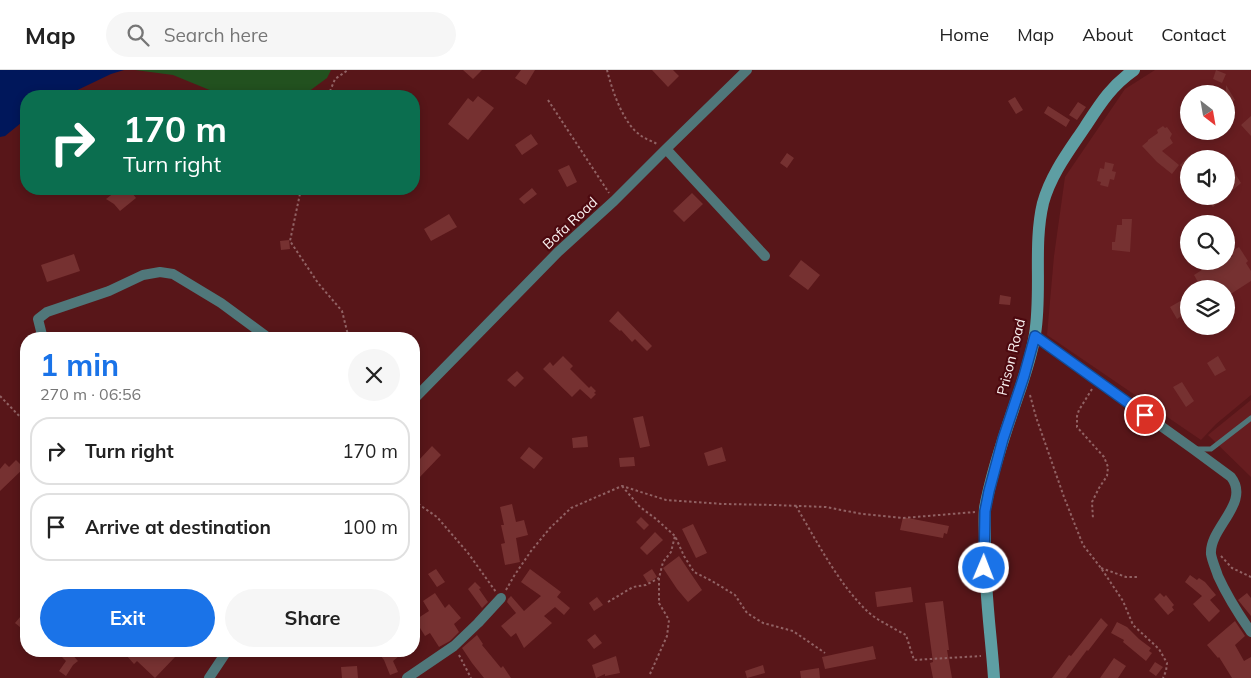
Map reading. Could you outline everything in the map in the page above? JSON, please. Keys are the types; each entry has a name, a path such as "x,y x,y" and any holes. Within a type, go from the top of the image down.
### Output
{"street":[{"name":"Bofa Road","path":"420,393 558,252 614,201 747,70"},
{"name":"Prison Road","path":"994,678 984,568 985,511 1003,439 1035,336 1038,308 1040,223 1044,202 1053,176 1060,163 1110,91 1121,79 1134,70"},
{"path":"666,149 765,256"},
{"path":"41,332 38,318 48,312 109,292 143,275 160,272 172,274 213,298 260,332"},
{"path":"1035,336 1231,477 1238,493 1212,544 1211,553 1224,590 1251,632"},
{"path":"407,678 454,646 501,598"},
{"path":"209,678 223,657"}],"lane":[{"path":"1193,449 1212,449 1251,418"}],"path":[{"path":"330,90 335,79 348,70"},
{"path":"607,70 613,92 625,120 639,135 666,149"},
{"path":"548,100 614,201"},
{"path":"300,195 290,241 318,283 342,311 347,332"},
{"path":"1024,376 1036,417 1083,545 1123,601 1133,625 1159,649 1167,664 1163,678"},
{"path":"1093,519 1092,502 1107,476 1108,467 1104,457 1078,427 1076,416 1097,380"},
{"path":"0,396 20,417"},
{"path":"420,505 437,517 468,553 501,598 531,551 550,528 571,508 622,486 666,500 723,504 826,507 862,514 903,518 985,511"},
{"path":"622,486 640,507 656,518 675,536 694,572 734,595 747,613 763,623 793,631 825,654"},
{"path":"796,506 824,555 849,591 868,612 906,636 914,660 993,656"},
{"path":"650,674 667,636 669,620 659,603 659,578 663,562 671,552 675,536"},
{"path":"1212,544 1232,568 1251,577"},
{"path":"1101,568 1126,577 1137,577"},
{"path":"608,602 633,587 646,585 659,578"},
{"path":"454,646 471,678"}],"shaded area":[{"path":"0,70 124,70 78,90 20,90 20,124 5,136 0,137"},
{"path":"1155,70 1251,71 1251,395 1216,424 1201,440 1047,335 1054,256 1065,177 1125,89"},
{"path":"1251,400 1251,477 1208,435"}],"green space":[{"path":"135,70 331,70 327,78 311,90 210,90 173,75"}],"building":[{"path":"463,70 482,70 473,79"},
{"path":"521,70 535,70 526,85 515,78"},
{"path":"652,70 673,70 679,76 668,87"},
{"path":"1216,70 1226,74 1222,83 1213,79"},
{"path":"478,96 494,108 468,140 448,124 468,98 473,102"},
{"path":"1015,97 1023,110 1016,114 1008,101"},
{"path":"1078,102 1086,107 1077,120 1069,115"},
{"path":"1048,106 1070,120 1066,127 1044,113"},
{"path":"1251,116 1251,136 1241,125"},
{"path":"1163,126 1167,127 1172,134 1170,138 1173,143 1162,151 1179,165 1172,174 1142,146 1158,133 1157,130"},
{"path":"531,134 538,144 522,155 515,145"},
{"path":"787,153 794,158 787,168 780,163"},
{"path":"1105,162 1114,164 1112,171 1116,172 1114,180 1110,179 1108,187 1100,185 1101,182 1097,181 1100,168 1104,169"},
{"path":"569,165 577,182 567,187 558,170"},
{"path":"1235,173 1241,183 1235,188"},
{"path":"532,188 537,194 524,204 519,199"},
{"path":"692,193 703,204 684,222 673,211"},
{"path":"111,195 134,195 136,198 120,211 106,199"},
{"path":"449,214 457,227 431,241 424,229"},
{"path":"1122,219 1132,219 1130,252 1112,250 1112,242 1115,242 1117,225 1122,225"},
{"path":"289,240 290,249 281,250 280,241"},
{"path":"1239,247 1248,261 1246,263 1251,271 1251,281 1235,291 1235,280 1197,280 1194,275 1202,270 1235,270 1235,249"},
{"path":"74,254 80,271 47,282 41,265"},
{"path":"801,260 820,275 808,290 789,276"},
{"path":"1000,295 1011,297 1010,305 999,304"},
{"path":"1180,301 1180,317 1177,319 1170,307"},
{"path":"618,311 652,346 647,351 635,339 632,342 609,321"},
{"path":"563,356 573,366 570,369 589,388 591,386 596,391 594,393 596,394 591,399 580,389 572,397 543,369 550,362 553,366"},
{"path":"1218,356 1226,370 1215,376 1207,363"},
{"path":"517,371 524,378 515,387 507,380"},
{"path":"1182,382 1194,401 1186,407 1173,387"},
{"path":"643,416 650,446 640,448 633,418"},
{"path":"587,436 588,447 573,448 572,438"},
{"path":"432,446 441,455 420,477 420,459"},
{"path":"529,447 543,458 534,469 520,458"},
{"path":"722,447 726,461 708,466 704,453"},
{"path":"634,457 635,466 620,467 619,458"},
{"path":"16,460 20,464 20,472 0,491 0,469 5,463 9,467"},
{"path":"512,504 516,522 524,520 528,535 516,538 520,562 505,565 501,544 505,543 501,525 504,525 500,507"},
{"path":"641,517 649,525 644,530 636,522"},
{"path":"903,517 949,526 947,534 944,533 943,538 900,530"},
{"path":"693,524 707,553 696,558 682,529"},
{"path":"655,532 663,540 647,555 640,548"},
{"path":"679,556 702,590 688,602 663,568"},
{"path":"436,569 445,582 437,587 428,574"},
{"path":"530,569 561,592 557,597 570,608 564,615 555,607 544,616 552,623 524,648 516,633 511,637 501,626 516,613 507,602 511,596 524,611 541,596 521,582"},
{"path":"652,569 657,577 648,583 643,575"},
{"path":"1190,575 1197,580 1199,578 1205,582 1216,595 1210,600 1220,611 1209,622 1193,604 1202,596 1185,582"},
{"path":"475,582 481,588 479,589 488,602 482,608 468,589"},
{"path":"911,587 913,602 877,607 875,592"},
{"path":"435,593 445,608 449,604 461,618 454,624 459,632 450,641 439,647 430,633 425,636 420,628 420,617 429,611 423,601"},
{"path":"1160,593 1164,597 1166,595 1174,605 1172,607 1174,610 1168,615 1154,599"},
{"path":"1247,593 1251,598 1251,616 1238,600"},
{"path":"597,597 603,605 594,611 589,603"},
{"path":"943,601 949,650 947,650 952,678 933,678 930,663 933,662 925,603"},
{"path":"20,617 20,627 15,623"},
{"path":"1101,618 1108,625 1066,678 1052,678 1069,655 1071,656"},
{"path":"1235,621 1245,636 1235,645 1244,661 1251,657 1251,678 1232,678 1219,657 1207,645"},
{"path":"1117,622 1127,627 1151,648 1149,651 1152,653 1146,661 1123,642 1124,640 1111,633"},
{"path":"595,634 602,643 594,649 587,640"},
{"path":"477,635 482,645 501,668 503,666 511,678 484,678 472,663 462,648"},
{"path":"873,646 876,659 825,669 822,657"},
{"path":"616,656 620,673 605,676 605,674 596,678 592,665"},
{"path":"62,657 74,657 78,661 66,676 59,671 66,661"},
{"path":"128,657 175,657 155,678 137,661 134,664"},
{"path":"382,657 398,657 393,661 398,672 390,675"},
{"path":"1114,658 1126,666 1118,678 1100,678"},
{"path":"1155,662 1163,667 1156,676 1149,671"},
{"path":"763,665 765,673 747,678 745,671"},
{"path":"357,666 358,678 342,678 341,667"},
{"path":"819,668 820,678 801,678 800,671"}],"route":[{"path":"984,568 985,511 989,491 1035,336 1145,415"}]}
